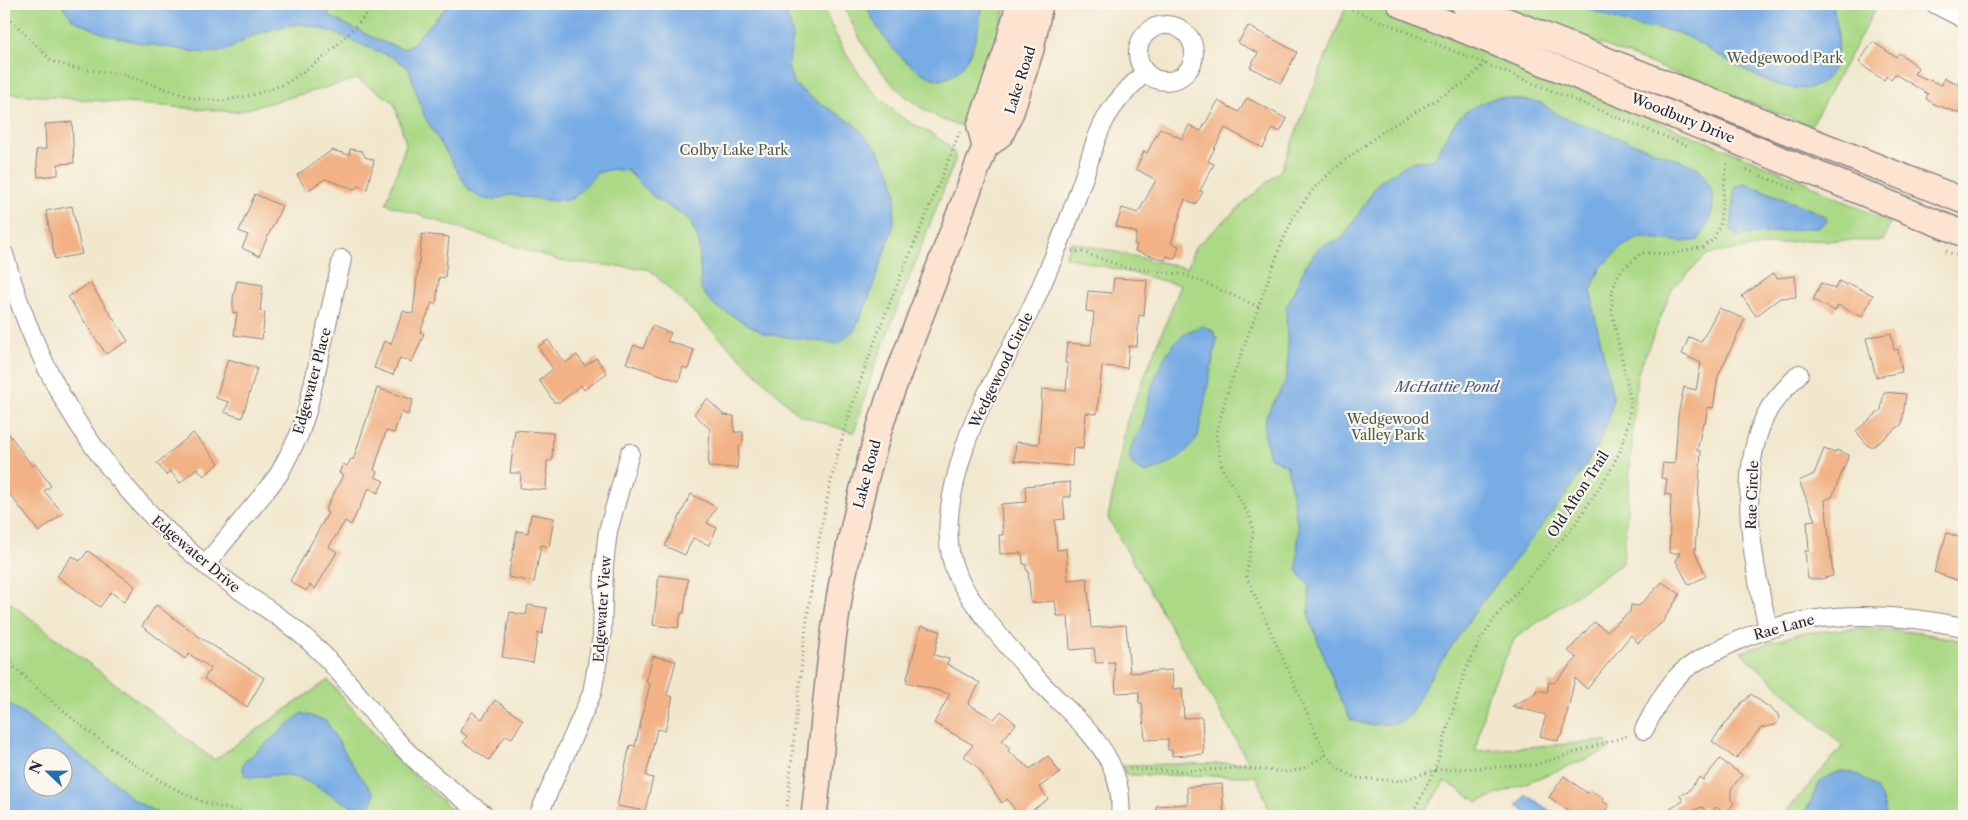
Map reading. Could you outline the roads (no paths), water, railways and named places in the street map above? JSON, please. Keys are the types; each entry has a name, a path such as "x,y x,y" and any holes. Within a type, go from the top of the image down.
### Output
{"main road":[{"name":"Lake Road","path":"985,147 980,126 1006,53 1019,4"},
{"name":"Lake Road","path":"814,816 842,584 868,468 888,401 985,147 1002,134 1030,49 1040,4"},
{"name":"Woodbury Drive","path":"1400,4 1964,234"},
{"name":"Woodbury Drive","path":"1464,4 1964,201"}],"street":[{"path":"1935,4 1964,19"},
{"name":"Wedgewood Circle","path":"1120,816 1120,788 1115,772 1096,740 1031,672 968,592 957,574 951,557 948,535 956,480 975,418 1039,292 1069,218 1102,126 1116,102 1145,72"},
{"name":"Edgewater Drive","path":"4,254 30,333 52,380 76,423 106,465 137,502 205,565 232,587 282,618 312,643 398,742 456,794 486,816"},
{"name":"Edgewater Place","path":"205,565 279,474 299,435 307,410 342,259"},
{"name":"Rae Circle","path":"1768,628 1754,569 1750,536 1752,461 1759,433 1770,408 1799,374"},
{"name":"Edgewater View","path":"538,816 592,693 602,636 604,565 608,531 630,453"},
{"name":"Rae Lane","path":"1644,730 1663,695 1686,669 1731,643 1768,628 1817,617 1859,615 1929,620 1964,627"}],"water":[{"path":"61,4 323,4 331,17 380,41 403,49 412,44 449,4 781,4 789,20 793,37 788,67 794,84 816,101 853,123 877,149 892,174 896,194 893,227 868,300 855,329 838,344 765,334 712,304 701,289 699,241 689,219 655,198 628,171 612,169 597,173 574,198 566,200 554,201 511,195 492,200 481,198 469,190 424,116 409,69 394,58 324,29 302,24 284,26 256,34 225,51 204,53 140,43 104,34 73,20"},
{"path":"866,4 983,4 976,38 966,61 950,77 939,80 927,76 916,69 894,50 877,27"},
{"path":"1575,4 1832,4 1838,31 1838,49 1830,74 1816,86 1799,89 1778,85 1757,76 1681,34 1632,25"},
{"name":"McHattie Pond","path":"1498,97 1539,102 1560,116 1697,167 1709,185 1712,194 1712,212 1698,240 1682,242 1642,237 1623,246 1601,267 1591,290 1613,397 1609,419 1596,449 1568,492 1477,609 1428,681 1410,715 1399,723 1369,725 1351,720 1341,701 1309,618 1309,586 1297,570 1298,528 1287,466 1270,457 1264,435 1266,416 1285,382 1288,367 1286,308 1306,265 1320,246 1342,239 1379,182 1411,162 1434,159 1452,126 1464,113 1473,107"},
{"path":"1745,183 1819,213 1826,217 1827,221 1819,227 1739,236 1731,231 1734,193 1736,187"},
{"path":"1203,326 1213,331 1217,339 1198,436 1182,455 1162,467 1146,473 1132,464 1130,452 1144,420 1155,377 1173,345 1191,330"},
{"path":"4,700 69,748 22,748 22,798 72,798 72,750 115,782 132,799 163,816 4,816"},
{"path":"302,713 326,721 354,767 374,794 373,801 369,806 358,808 298,778 278,775 245,776 242,768 244,762"},
{"path":"1844,771 1860,776 1873,786 1882,799 1886,816 1801,816 1807,809 1820,783 1833,774"},
{"path":"1526,794 1553,813 1550,816 1531,816 1517,806"}],"park label":[{"name":"Wedgewood Park","path":"1785,58"},
{"name":"Colby Lake Park","path":"734,150"},
{"name":"Wedgewood Valley Park","path":"1388,428"}]}
